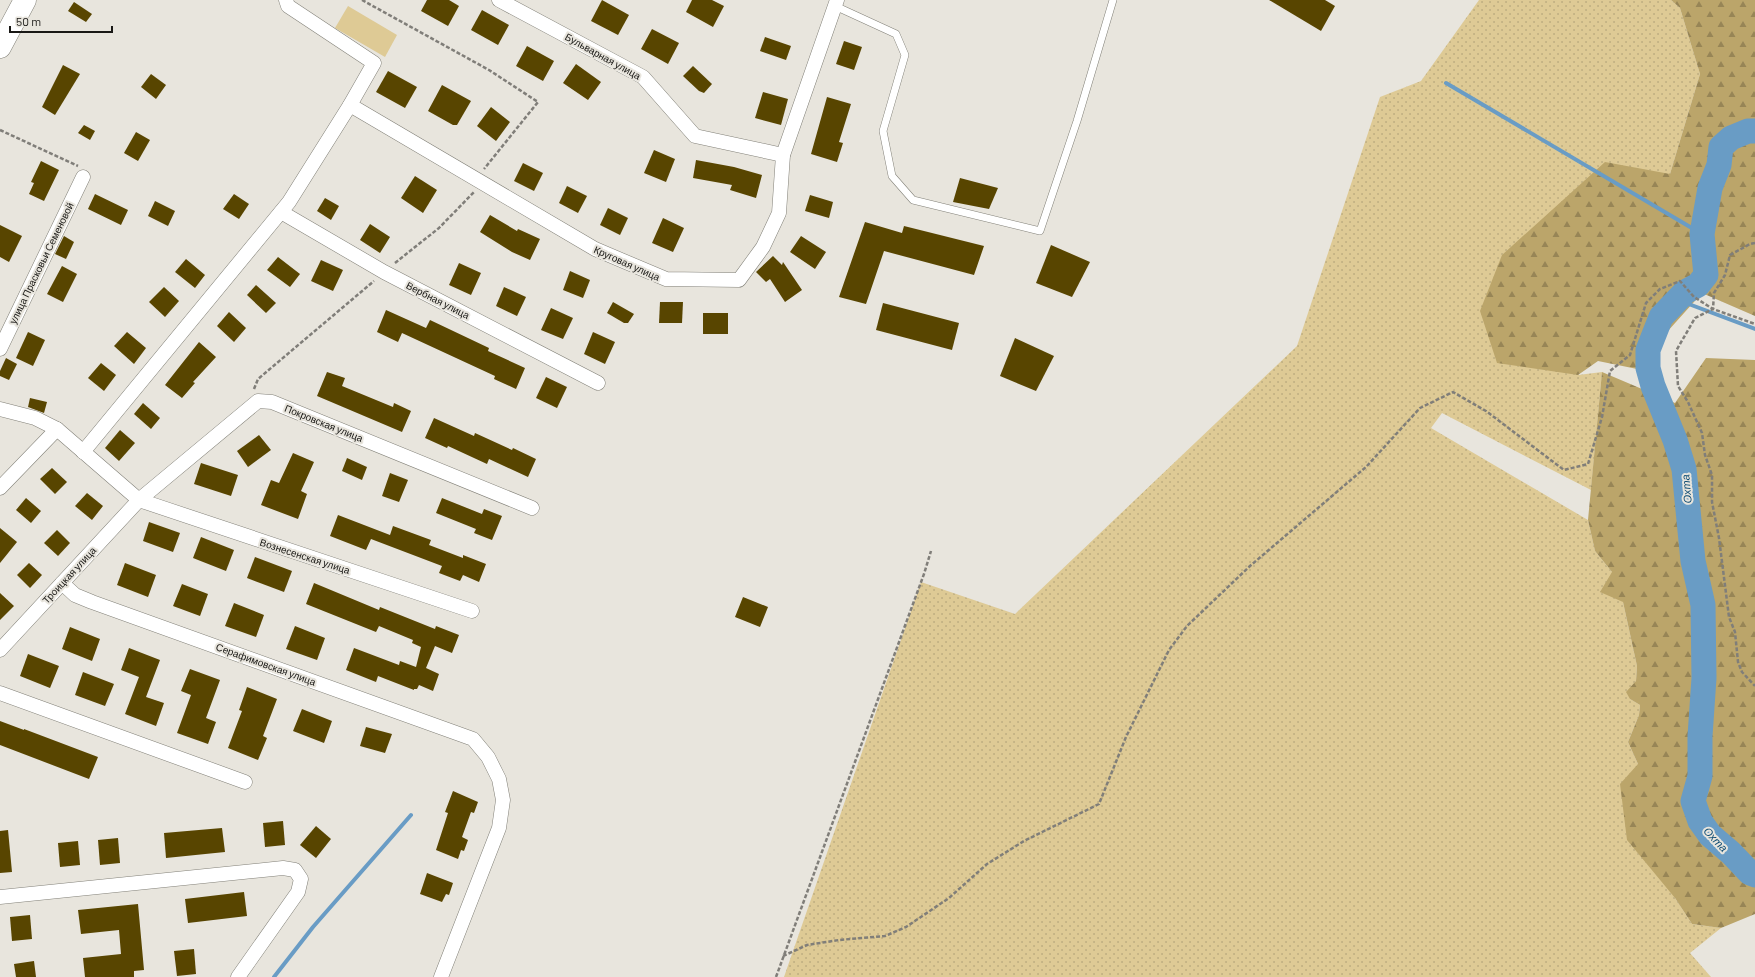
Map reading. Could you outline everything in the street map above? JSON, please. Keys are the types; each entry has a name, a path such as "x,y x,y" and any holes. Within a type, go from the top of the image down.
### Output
{"main road":[{"path":"0,47 25,0"}],"street":[{"path":"83,452 293,196 350,105 374,63 288,6 286,0"},
{"name":"Бульварная улица","path":"499,0 643,77 695,136 783,154"},
{"name":"Круговая улица","path":"350,105 595,249 666,279 739,280 763,247 779,213 783,154 836,3"},
{"name":"улица Прасковьи Семеновой","path":"0,349 83,177"},
{"name":"Вербная улица","path":"281,212 384,272 598,383"},
{"name":"Покровская улица","path":"139,500 258,401 272,402 532,508"},
{"path":"0,409 35,418 57,429 139,500"},
{"path":"0,488 57,429"},
{"name":"Троицкая улица","path":"0,650 139,500"},
{"name":"Вознесенская улица","path":"139,500 472,611"},
{"name":"Серафимовская улица","path":"62,583 75,595 92,602 473,739 488,757 499,779 503,800 499,828 441,977"},
{"path":"0,693 245,782"},
{"path":"0,897 283,868 295,870 301,879 298,892 238,977"}],"lane":[{"path":"836,3 896,34 905,55 883,131 892,176 902,188 913,200 1040,231 1077,121 1113,0"}],"path":[{"path":"248,409 258,379 384,272 439,228 479,181 538,102 489,70 362,0"},
{"path":"0,130 81,167 83,177"},
{"path":"1713,309 1714,293 1725,275 1730,255 1750,244 1755,243"},
{"path":"783,956 807,945 839,940 885,936 906,927 949,898 987,864 1024,841 1099,804 1126,737 1169,650 1187,626 1250,566 1366,467 1420,408 1453,392 1486,411 1564,470 1588,464 1602,417 1610,371 1630,355 1646,303 1660,290 1680,281 1694,297 1713,309 1755,324"},
{"path":"1713,309 1695,318 1676,351 1678,386 1688,402 1702,433 1705,455 1712,475 1712,502 1719,538 1729,618 1735,632 1738,662 1742,672 1755,686"},
{"path":"776,977 924,574 930,551"}],"shaded area":[{"path":"1479,0 1671,0 1680,8 1700,74 1670,174 1578,375 1602,372 1591,490 1442,413 1431,428 1588,520 1595,551 1612,572 1623,602 1637,666 1636,681 1630,699 1640,705 1639,715 1628,742 1638,764 1675,898 1692,924 1721,928 1690,953 1711,977 784,977 921,582 1015,614 1297,346 1380,97 1421,81"},
{"path":"348,6 397,35 385,57 335,28"}],"green space":[{"path":"1671,0 1755,0 1755,316 1702,293 1667,332 1642,370 1598,361 1578,375 1497,363 1480,311 1502,255 1605,162 1670,174 1700,74 1680,8"},
{"path":"1706,358 1755,360 1755,914 1721,928 1692,924 1675,898 1627,840 1620,784 1638,764 1628,742 1639,715 1640,705 1630,699 1626,692 1636,681 1637,666 1623,602 1600,592 1612,572 1595,551 1588,520 1602,372 1675,403"}],"building":[{"path":"427,0 449,0 459,6 448,26 421,11"},
{"path":"602,0 629,15 618,35 591,21"},
{"path":"692,0 712,0 724,6 713,27 686,12"},
{"path":"1269,0 1325,0 1335,6 1321,31"},
{"path":"74,2 92,14 86,22 68,11"},
{"path":"482,10 509,25 498,45 471,30"},
{"path":"652,29 679,43 668,64 641,49"},
{"path":"765,37 791,46 786,60 760,51"},
{"path":"844,41 862,47 854,70 836,64"},
{"path":"527,46 554,61 543,81 516,66"},
{"path":"576,64 601,82 588,100 563,83"},
{"path":"63,65 80,74 55,115 42,107"},
{"path":"693,66 712,84 704,93 699,91 683,76"},
{"path":"388,71 417,87 405,108 376,92"},
{"path":"151,74 166,85 156,99 141,87"},
{"path":"442,85 471,101 457,125 453,125 428,111"},
{"path":"763,92 788,99 781,125 755,118"},
{"path":"827,97 851,104 839,142 843,143 837,162 811,154"},
{"path":"491,107 510,122 496,141 477,126"},
{"path":"84,125 95,131 90,140 78,133"},
{"path":"136,132 150,140 138,161 124,153"},
{"path":"654,150 675,159 666,182 644,173"},
{"path":"696,160 734,167 762,175 756,198 730,190 732,185 693,178"},
{"path":"41,161 59,170 44,201 29,194 34,183 31,182"},
{"path":"523,163 543,173 534,191 514,181"},
{"path":"415,176 437,190 423,213 401,198"},
{"path":"960,178 998,188 989,209 953,202"},
{"path":"567,186 587,196 578,213 559,203"},
{"path":"95,194 128,210 121,225 88,209"},
{"path":"234,194 249,204 239,219 223,209"},
{"path":"810,195 833,202 829,218 805,211"},
{"path":"325,198 339,206 331,220 317,211"},
{"path":"155,201 175,211 168,226 148,216"},
{"path":"608,208 628,218 620,235 600,225"},
{"path":"490,215 517,231 518,229 540,239 530,260 512,252 480,232"},
{"path":"663,218 684,228 673,252 652,243"},
{"path":"865,222 902,233 904,226 984,246 974,275 884,251 866,304 839,297"},
{"path":"370,224 390,237 380,253 360,240"},
{"path":"0,225 22,236 9,262 0,257"},
{"path":"64,236 74,242 66,259 55,254"},
{"path":"801,236 826,252 815,269 790,252"},
{"path":"1051,245 1090,262 1072,297 1036,283"},
{"path":"773,256 782,265 783,262 802,290 785,302 770,279 766,282 756,272"},
{"path":"278,257 300,274 290,287 267,270"},
{"path":"186,259 205,275 195,288 175,272"},
{"path":"321,260 343,270 333,291 311,281"},
{"path":"459,263 481,273 471,295 449,285"},
{"path":"62,266 77,274 63,302 47,294"},
{"path":"570,271 590,280 583,298 563,290"},
{"path":"256,285 276,303 266,313 247,295"},
{"path":"164,287 179,301 165,317 149,302"},
{"path":"504,287 526,297 517,316 496,306"},
{"path":"613,302 634,314 628,323 624,323 607,313"},
{"path":"660,302 683,302 682,323 659,323"},
{"path":"883,303 959,323 952,350 876,330"},
{"path":"551,308 573,318 563,339 541,330"},
{"path":"386,310 426,328 430,320 489,348 488,351 525,368 516,389 494,379 495,376 402,333 398,342 377,332"},
{"path":"229,312 246,328 234,342 217,326"},
{"path":"703,313 728,313 728,334 703,334"},
{"path":"28,332 45,340 33,366 16,358"},
{"path":"127,332 146,348 134,364 114,346"},
{"path":"593,332 615,342 605,364 584,354"},
{"path":"1015,338 1054,356 1036,391 1000,376"},
{"path":"199,342 216,357 193,382 195,383 182,398 165,385"},
{"path":"6,358 17,364 9,380 0,376 0,371"},
{"path":"101,363 116,375 104,391 88,378"},
{"path":"327,372 345,378 342,386 393,407 394,403 411,411 402,432 317,396"},
{"path":"546,377 567,387 557,408 536,398"},
{"path":"30,398 47,402 44,413 28,407"},
{"path":"143,403 160,418 151,429 134,414"},
{"path":"434,418 474,436 475,433 536,459 528,477 489,459 487,464 448,446 447,448 425,438"},
{"path":"120,430 135,443 119,461 105,448"},
{"path":"259,435 271,450 248,467 237,451"},
{"path":"293,453 314,462 301,491 307,494 298,519 261,505 271,480 279,483"},
{"path":"347,458 367,467 362,480 342,471"},
{"path":"201,463 238,475 231,496 194,484"},
{"path":"52,468 67,482 55,494 40,479"},
{"path":"390,473 408,480 399,502 382,496"},
{"path":"87,493 103,506 92,520 75,506"},
{"path":"26,498 41,511 31,523 16,510"},
{"path":"442,498 482,514 484,509 502,516 492,540 474,533 476,529 436,513"},
{"path":"338,515 390,535 393,526 431,540 429,545 463,558 463,555 486,564 479,582 463,575 460,581 439,573 442,566 371,539 366,550 330,536"},
{"path":"149,522 180,533 173,552 143,541"},
{"path":"0,528 17,542 0,563"},
{"path":"57,530 70,543 58,556 44,543"},
{"path":"201,537 234,550 226,571 193,558"},
{"path":"255,557 292,571 284,592 247,578"},
{"path":"29,563 42,575 30,588 17,575"},
{"path":"125,563 156,575 148,597 117,585"},
{"path":"314,583 379,610 380,607 435,629 436,626 459,635 452,653 435,646 426,668 439,674 433,691 419,685 417,689 414,690 378,676 376,682 346,670 354,648 399,665 400,661 416,667 421,647 412,643 413,640 379,626 376,632 306,604"},
{"path":"182,584 208,594 200,616 173,606"},
{"path":"0,593 14,606 0,620"},
{"path":"743,597 768,607 760,627 735,617"},
{"path":"234,603 264,615 256,637 225,626"},
{"path":"295,626 325,638 317,660 286,649"},
{"path":"70,627 100,639 92,661 62,649"},
{"path":"129,648 160,660 146,697 164,703 156,726 125,714 139,677 121,670"},
{"path":"28,654 59,666 50,688 20,676"},
{"path":"190,669 220,680 206,718 216,722 208,744 177,733 191,695 181,691"},
{"path":"83,672 114,684 105,706 75,695"},
{"path":"247,687 277,699 263,736 267,738 258,760 228,748 242,711 239,710"},
{"path":"302,709 332,721 324,743 293,731"},
{"path":"0,721 98,757 89,779 0,745"},
{"path":"366,727 392,734 385,753 360,746"},
{"path":"453,791 478,802 474,813 471,812 462,837 468,840 464,851 461,850 458,859 436,850 448,813 445,812"},
{"path":"283,821 285,845 265,847 263,823"},
{"path":"316,826 331,839 316,858 300,845"},
{"path":"222,828 225,852 166,858 164,833"},
{"path":"8,830 12,872 0,873 0,831"},
{"path":"118,838 120,863 100,865 98,840"},
{"path":"78,841 80,865 60,867 58,843"},
{"path":"427,873 453,883 449,895 446,894 442,902 420,894"},
{"path":"244,892 247,916 188,923 185,899"},
{"path":"138,904 144,970 134,971 134,977 85,977 83,958 121,954 119,930 81,934 78,910"},
{"path":"30,915 32,939 12,941 10,917"},
{"path":"194,949 196,974 177,976 174,951"},
{"path":"34,961 36,977 16,977 14,964"}],"waterway":[{"path":"1446,83 1702,234"},
{"name":"Охта","path":"1755,131 1748,131 1731,138 1721,147 1719,165 1710,188 1702,234 1706,275 1698,285 1685,292 1661,317 1648,350 1648,368 1653,386 1675,440 1684,469 1693,561 1703,605 1704,678 1700,736 1700,776 1693,801 1700,821 1710,835 1731,853 1750,873 1755,875"},
{"path":"1678,300 1755,329"},
{"path":"274,977 313,927 411,815"}]}
